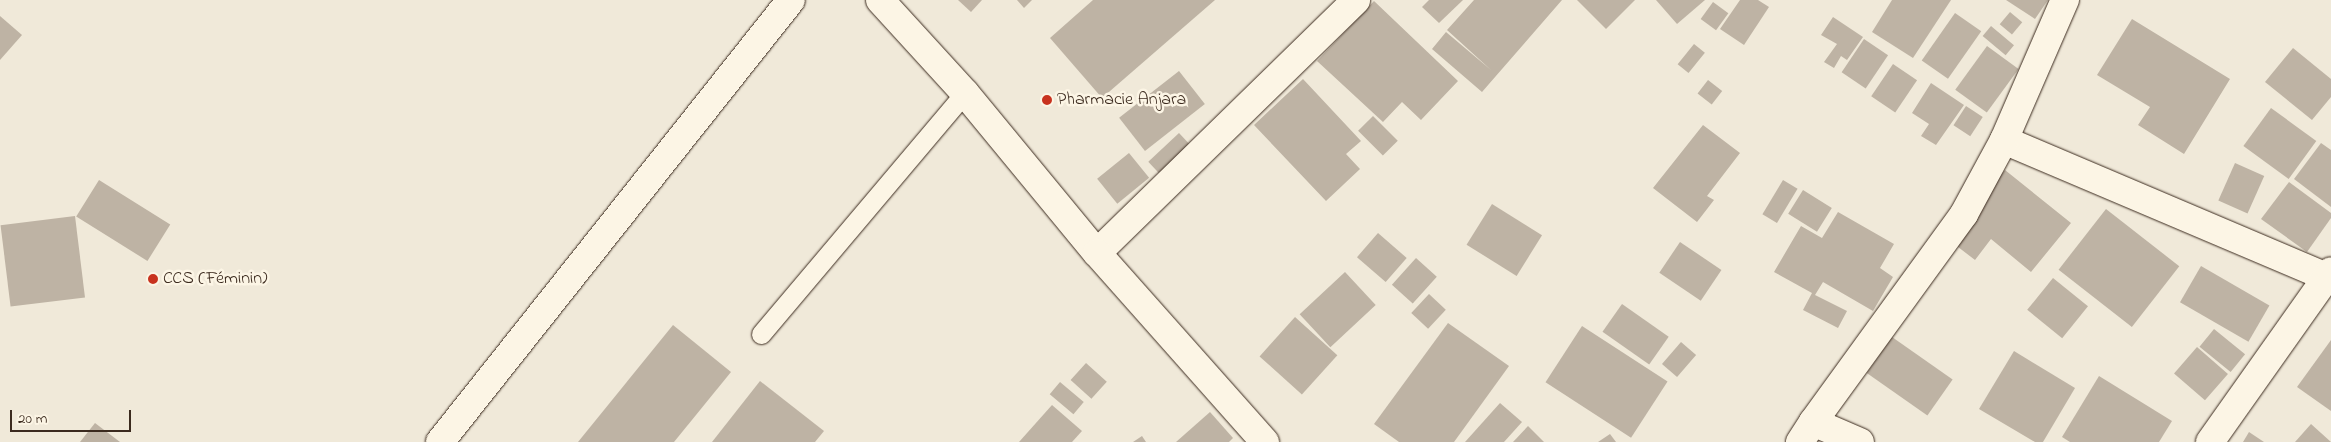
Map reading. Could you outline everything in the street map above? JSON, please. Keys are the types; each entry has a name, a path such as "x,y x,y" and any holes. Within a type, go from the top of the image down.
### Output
{"street":[{"path":"440,442 790,0"},
{"path":"880,0 965,93 1097,253 1265,442"},
{"path":"1097,253 1356,0"},
{"path":"1860,442 1807,432 1964,214 2004,140 2065,0"},
{"path":"2004,140 2330,275 2210,442"}],"lane":[{"path":"761,334 965,93"}],"building":[{"path":"958,0 982,0 971,12"},
{"path":"1017,0 1032,0 1024,8"},
{"path":"1093,0 1215,0 1102,98 1050,38"},
{"path":"1429,0 1463,0 1439,23 1422,7"},
{"path":"1474,0 1562,0 1482,92 1432,49 1446,32 1491,70 1447,30"},
{"path":"1577,0 1635,0 1606,29"},
{"path":"1656,0 1705,0 1677,24"},
{"path":"1740,0 1758,0 1769,7 1744,45 1720,29"},
{"path":"1892,0 1951,0 1913,58 1872,32"},
{"path":"2006,0 2048,0 2035,19"},
{"path":"1374,1 1458,81 1421,120 1402,102 1383,122 1317,61"},
{"path":"1713,2 1728,13 1716,30 1701,19"},
{"path":"2010,12 2022,22 2012,35 2000,24"},
{"path":"1955,13 1981,31 1948,79 1922,61"},
{"path":"0,16 22,35 0,60"},
{"path":"1833,17 1863,37 1847,60 1841,56 1834,68 1824,62 1837,44 1821,35"},
{"path":"2132,19 2230,79 2184,154 2138,125 2150,107 2097,75"},
{"path":"1991,26 2014,45 2006,55 1983,36"},
{"path":"1864,39 1888,55 1866,88 1842,72"},
{"path":"1694,44 1705,53 1689,73 1678,64"},
{"path":"1987,46 2019,69 1987,113 1955,90"},
{"path":"2293,48 2331,79 2331,97 2312,120 2265,82"},
{"path":"1893,64 1917,80 1895,113 1871,96"},
{"path":"1179,71 1205,104 1145,151 1119,118"},
{"path":"1303,79 1361,141 1346,154 1360,169 1326,201 1254,125"},
{"path":"1708,80 1722,91 1712,104 1698,93"},
{"path":"1931,83 1964,105 1936,145 1921,136 1929,124 1912,113"},
{"path":"1966,106 1983,117 1970,136 1953,125"},
{"path":"2271,108 2316,141 2289,179 2243,146"},
{"path":"1373,116 1398,141 1383,156 1358,131"},
{"path":"1703,125 1740,153 1707,196 1714,200 1697,222 1653,188"},
{"path":"1179,133 1196,151 1165,180 1148,162"},
{"path":"2321,143 2331,150 2331,207 2294,179"},
{"path":"1129,153 1149,178 1117,204 1097,179"},
{"path":"2235,163 2264,176 2248,213 2218,200"},
{"path":"2005,170 2071,223 2031,272 1991,239 1975,260 1949,240"},
{"path":"99,180 170,225 147,261 76,216"},
{"path":"1783,180 1798,189 1777,223 1762,214"},
{"path":"2289,182 2331,213 2331,218 2307,252 2261,219"},
{"path":"1803,190 1832,208 1817,232 1788,214"},
{"path":"1492,204 1542,235 1517,276 1467,245"},
{"path":"2106,209 2179,266 2132,327 2059,270"},
{"path":"1838,212 1894,244 1880,268 1893,277 1873,311 1823,282 1815,295 1847,311 1838,328 1803,310 1812,293 1774,272 1801,226 1822,238"},
{"path":"75,216 85,297 11,307 1,225"},
{"path":"1378,233 1407,258 1386,282 1357,257"},
{"path":"1680,242 1721,270 1701,301 1659,273"},
{"path":"1416,258 1437,277 1413,303 1392,285"},
{"path":"2201,266 2269,306 2248,342 2180,302"},
{"path":"1345,272 1376,305 1330,347 1300,314"},
{"path":"2053,278 2088,306 2062,338 2027,310"},
{"path":"1429,294 1446,310 1428,329 1411,313"},
{"path":"1622,304 1669,337 1649,365 1602,332"},
{"path":"1295,317 1337,355 1302,395 1260,356"},
{"path":"1448,323 1509,366 1454,442 1399,442 1374,424"},
{"path":"673,325 731,372 674,442 578,442"},
{"path":"1582,326 1668,382 1631,438 1546,382"},
{"path":"2214,329 2245,354 2231,372 2200,347"},
{"path":"1892,337 1953,379 1927,415 1867,373"},
{"path":"2331,340 2331,411 2297,387"},
{"path":"1681,342 1696,355 1677,377 1662,364"},
{"path":"2197,347 2228,374 2205,400 2174,373"},
{"path":"2014,351 2075,388 2043,442 2035,442 1979,409"},
{"path":"1086,363 1107,382 1091,399 1071,380"},
{"path":"2099,376 2172,421 2159,442 2070,442 2062,437"},
{"path":"760,381 824,431 815,442 712,442"},
{"path":"1060,382 1084,402 1073,414 1050,394"},
{"path":"1500,403 1522,422 1504,442 1465,442"},
{"path":"1052,405 1082,431 1072,442 1019,442"},
{"path":"1210,412 1233,438 1229,442 1176,442"},
{"path":"95,423 120,442 80,442"},
{"path":"2311,424 2331,442 2295,442"},
{"path":"1528,426 1544,442 1513,442"},
{"path":"2249,432 2264,442 2243,442"},
{"path":"1610,434 1616,442 1598,442"},
{"path":"1142,436 1146,442 1133,442"}],"place":[{"name":"Pharmacie Anjara","path":"1047,100"},
{"name":"CCS (Féminin)","path":"153,279"}]}
